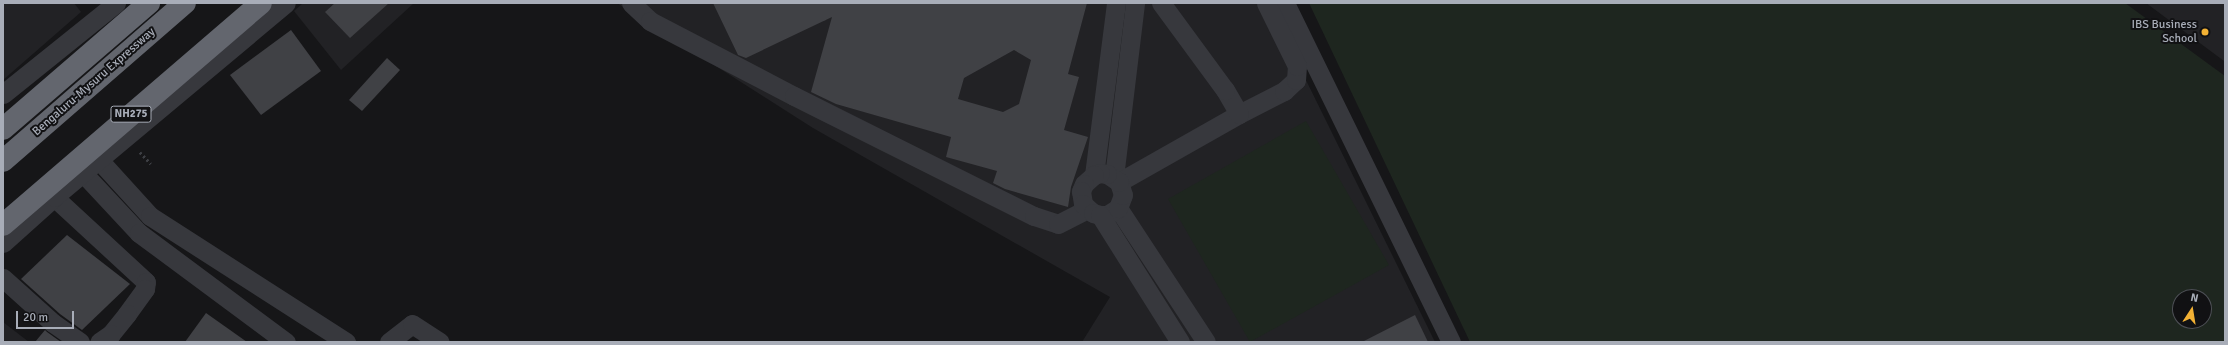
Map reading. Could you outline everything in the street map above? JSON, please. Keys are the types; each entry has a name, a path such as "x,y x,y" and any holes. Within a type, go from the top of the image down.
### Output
{"highway":[{"name":"Bengaluru-Mysuru Expressway","path":"3,129 148,3"},
{"name":"Bengaluru-Mysuru Expressway","path":"3,161 185,3"},
{"name":"NH275","path":"3,208 240,3"},
{"name":"NH275","path":"3,225 261,3"}],"street":[{"path":"3,94 116,3"},
{"name":"NH275","path":"3,244 54,197 286,3"},
{"path":"631,3 650,21 794,96 1034,216 1058,224 1094,212 1107,215 1118,208 1123,195 1116,179 1135,3"},
{"path":"1094,175 1116,3"},
{"path":"1161,3 1225,90 1239,114"},
{"path":"1180,342 1094,212 1083,204 1081,190 1084,184 1094,175 1100,173 1116,179 1284,91 1296,80 1298,66 1266,3"},
{"path":"1285,3 1451,342"},
{"path":"99,160 150,216 346,342"},
{"path":"83,173 139,232 286,342"},
{"path":"54,197 146,282 145,289 111,334 99,342"},
{"path":"1118,208 1206,342"},
{"path":"3,278 53,323 80,342"},
{"path":"389,342 412,324 440,342"}],"path":[{"path":"140,152 151,164"}],"shaded area":[{"path":"3,3 74,3 81,12 3,80"},
{"path":"303,3 414,3 341,70 294,11"},
{"path":"617,3 1268,3 1435,342 1082,342 1110,297 813,128"},
{"path":"1309,3 2125,3 2225,76 2225,342 1470,342"},
{"name":"IBS Business School","path":"2146,3 2225,3 2225,60 2224,61"},
{"path":"1306,121 1389,265 1250,342 1168,199"},
{"path":"3,322 29,342 3,342"}],"building":[{"path":"335,3 389,3 350,38 325,12"},
{"path":"713,3 1087,3 1068,74 1079,77 1064,130 1088,137 1071,187 1068,207 1005,189 993,183 997,171 946,157 951,137 836,104 811,92 832,17 746,58 738,55","holes":["1014,50 1031,60 1019,104 1003,112 958,99 964,78"]},
{"path":"291,30 321,71 261,115 230,75"},
{"path":"387,58 400,70 362,111 349,100"},
{"path":"67,235 130,284 82,330 60,314 21,279"},
{"path":"206,313 247,342 185,342"},
{"path":"1415,315 1428,342 1362,342"},
{"path":"45,330 47,332 61,342 35,342"}],"place":[{"name":"IBS Business School","path":"2205,32"}]}
